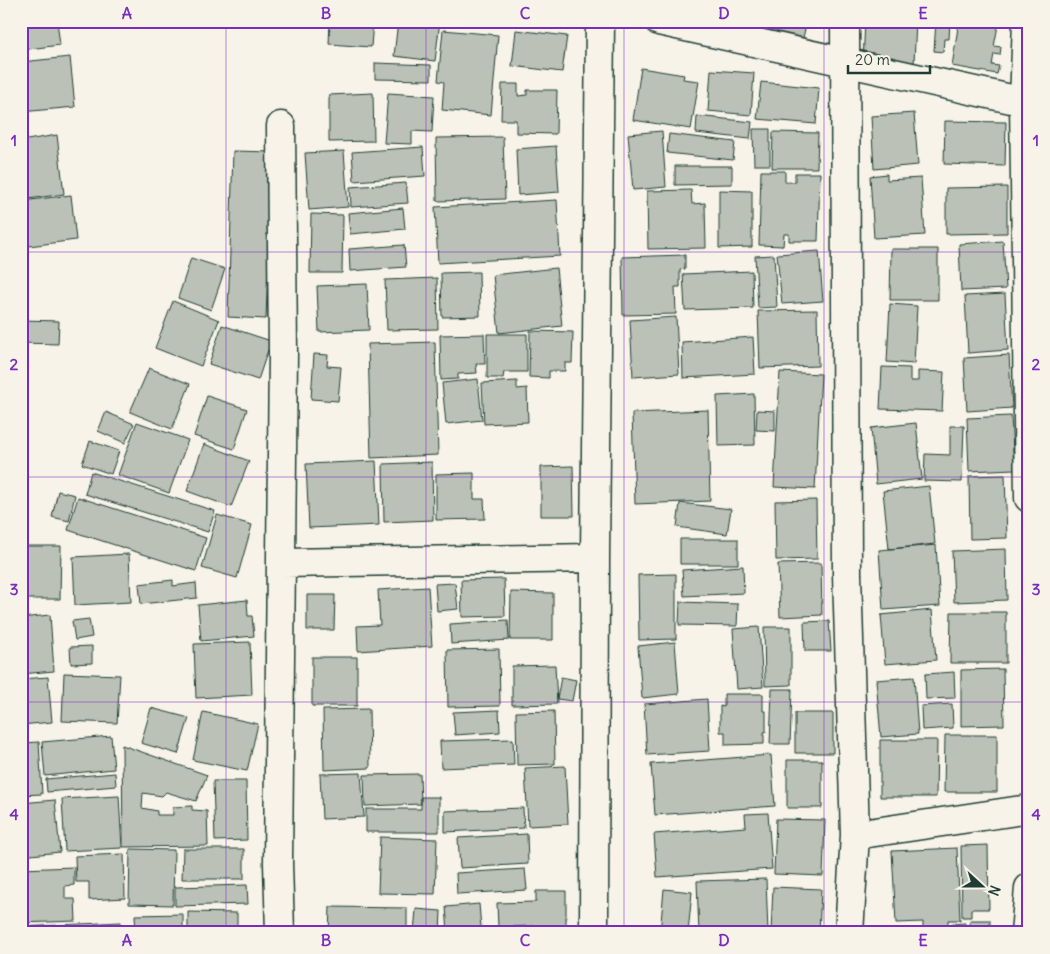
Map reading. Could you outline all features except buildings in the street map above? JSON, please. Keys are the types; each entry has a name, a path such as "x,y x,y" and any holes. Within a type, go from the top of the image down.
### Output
{"street":[{"path":"594,933 600,21"},
{"path":"659,21 1026,102"},
{"path":"845,21 847,574 855,834 849,933"},
{"path":"1027,21 1029,498"},
{"path":"280,933 278,863 283,353 281,126"},
{"path":"282,563 595,558"},
{"path":"855,834 1029,809"},
{"path":"1025,933 1029,888"}]}
